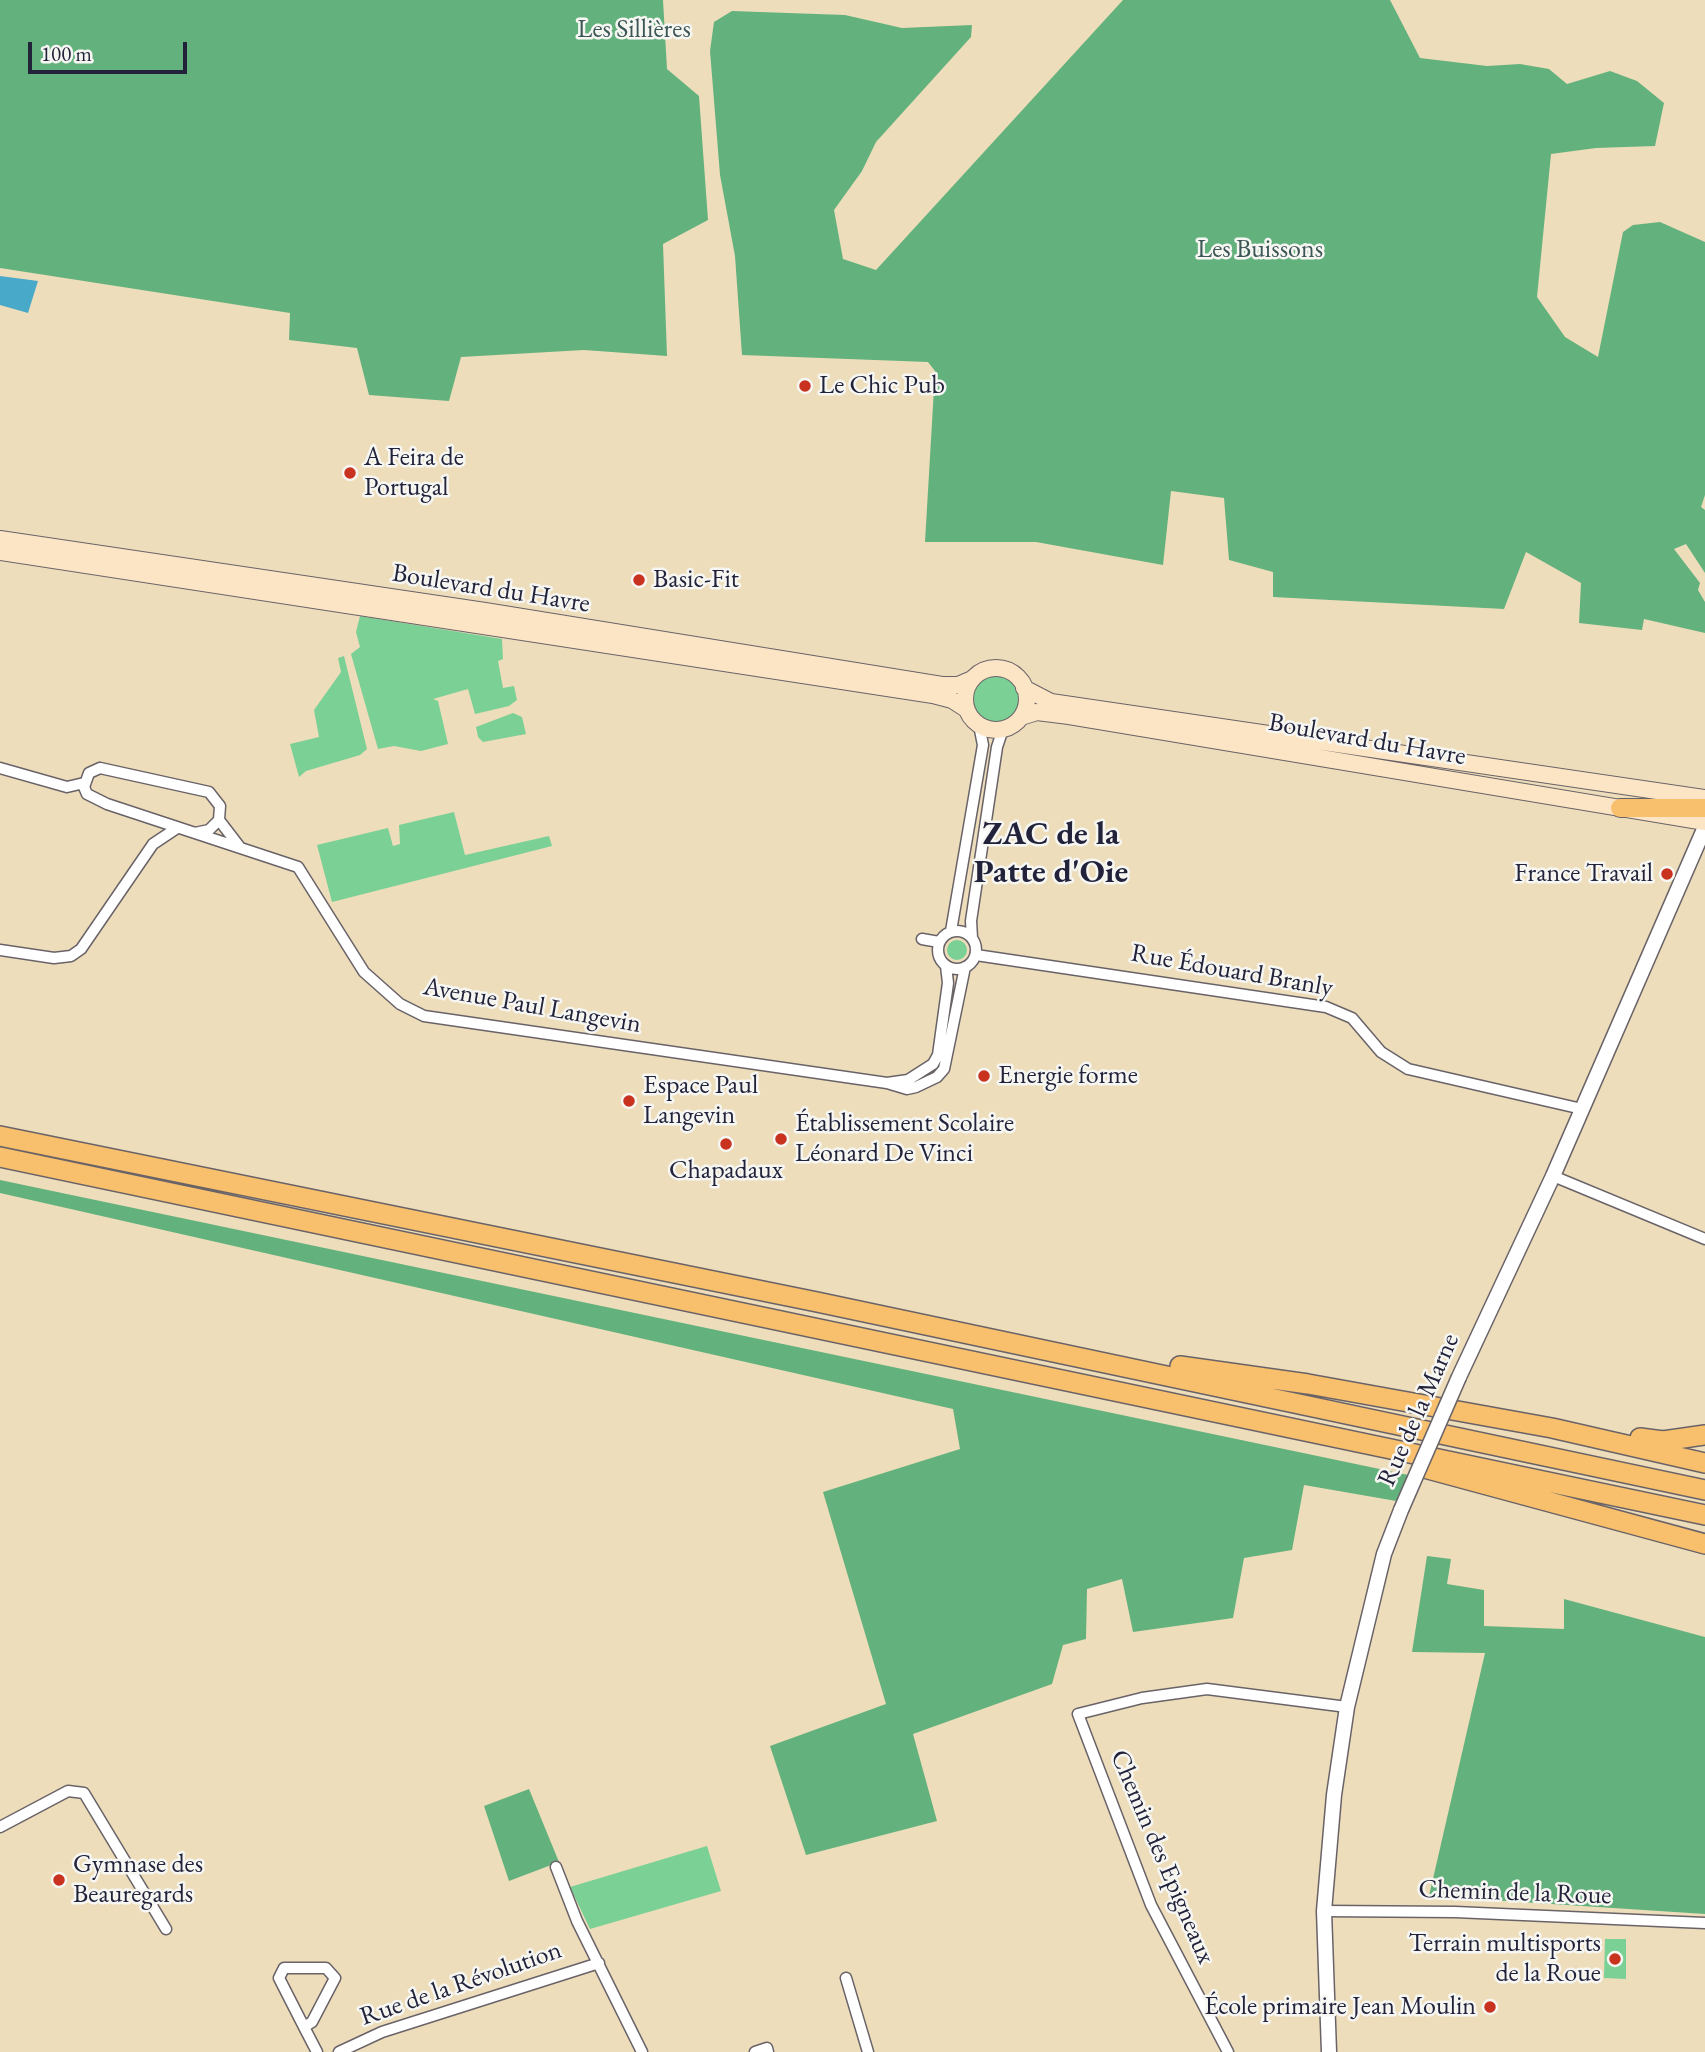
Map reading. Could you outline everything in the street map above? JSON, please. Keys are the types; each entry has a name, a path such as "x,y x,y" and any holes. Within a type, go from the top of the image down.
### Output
{"highway":[{"path":"0,1136 1117,1365 1705,1490"},
{"path":"0,1157 1705,1515"},
{"path":"1117,1365 1128,1359 1308,1384 1552,1428 1705,1463"},
{"path":"1552,1428 1663,1441 1705,1436"},
{"path":"1341,1440 1394,1460 1705,1544"}],"main road":[{"name":"Boulevard du Havre","path":"0,539 485,611 942,685 958,685 982,671 1000,669 1016,676 1024,688 1051,702 1705,798"},
{"name":"Boulevard du Havre","path":"0,552 933,695 952,700 966,709 979,725"},
{"path":"966,709 965,693 972,679"},
{"path":"1021,717 1026,703 1024,688"},
{"name":"Boulevard du Havre","path":"1003,729 1021,717 1037,712 1056,714 1705,822"},
{"path":"979,725 988,729 1003,729"},
{"path":"1620,808 1705,808"}],"street":[{"path":"887,1083 908,1080 933,1064 938,1055 948,984 946,966 937,952 939,942 951,931 983,745 979,725"},
{"path":"946,966 955,969 965,967 976,955 972,937 998,747 1003,729"},
{"path":"0,768 67,787 84,783 89,773 100,768 209,792 220,806 219,820 209,830 195,833"},
{"name":"Avenue Paul Langevin","path":"84,783 87,794 107,804 298,867 363,972 400,1004 424,1016 907,1088 916,1087 937,1077 944,1069 965,967"},
{"path":"219,820 241,848"},
{"name":"Rue de la Marne","path":"1329,2052 1324,1911 1334,1795 1347,1707 1384,1554 1401,1510 1553,1176 1705,827"},
{"path":"0,950 54,958 71,956 81,949 153,844 177,828"},
{"path":"951,931 962,931 972,937"},
{"path":"922,939 939,942"},
{"name":"Rue Édouard Branly","path":"976,955 1326,1007 1352,1018 1381,1052 1408,1069 1582,1109"},
{"path":"1553,1176 1705,1239"},
{"name":"Chemin des Epigneaux","path":"1228,2052 1151,1905 1078,1714 1142,1698 1206,1689 1347,1707"},
{"path":"0,1826 68,1791 84,1793 166,1929"},
{"path":"556,1867 577,1921 642,2052"},
{"name":"Chemin de la Roue","path":"1324,1911 1455,1912 1705,1923"},
{"name":"Rue de la Révolution","path":"339,2052 382,2032 599,1963"},
{"path":"304,2027 312,2022 335,1978 326,1968 284,1968 279,1978 304,2027 317,2052"},
{"path":"846,1978 868,2052"},
{"path":"755,2052 767,2048 768,2052"}],"green space":[{"name":"Les Sillières","path":"0,0 663,0 667,69 699,96 708,220 663,244 667,356 584,350 461,357 449,401 369,395 357,348 289,340 290,313 0,268"},
{"name":"Les Buissons","path":"1123,0 1390,0 1420,58 1487,66 1520,64 1549,69 1567,84 1610,71 1637,81 1664,103 1655,146 1596,148 1551,154 1537,297 1565,337 1598,357 1623,232 1633,225 1660,222 1705,242 1705,495 1701,507 1705,510 1705,573 1686,544 1674,549 1700,583 1698,590 1705,602 1705,633 1644,619 1642,630 1579,623 1581,583 1526,552 1504,609 1273,597 1273,572 1229,560 1224,498 1171,491 1163,565 1036,542 925,542 935,371 928,362 742,355 735,256 720,175 710,51 714,22 732,11 845,15 902,28 972,25 971,37 876,142 862,171 834,210 843,259 876,270"},
{"path":"360,616 502,639 503,659 498,661 503,688 514,686 517,700 509,706 475,714 468,689 433,699 438,701 448,744 421,751 394,746 378,749 351,654 360,647 356,632"},
{"path":"344,656 367,749 360,755 306,771 299,777 290,744 319,737 314,710 341,672 338,658"},
{"path":"996,675 1013,682 1020,699 1013,716 996,723 979,716 972,699 979,682"},
{"path":"513,713 522,717 526,734 483,742 478,737 476,727"},
{"path":"454,812 465,855 549,836 552,846 332,902 317,845 388,828 393,846 400,844 399,825"},
{"path":"953,940 961,940 967,950 961,960 953,960 947,954 947,946"},
{"path":"0,1180 1413,1476 1402,1502 1304,1485 1292,1550 1244,1558 1233,1618 1133,1632 1122,1579 1087,1589 1086,1639 1063,1645 1052,1684 913,1734 937,1821 806,1855 770,1746 886,1704 823,1492 960,1449 953,1409 0,1193"},
{"path":"1427,1556 1451,1559 1447,1584 1484,1590 1484,1626 1564,1629 1564,1599 1705,1637 1705,1914 1429,1896 1485,1653 1412,1652"},
{"path":"529,1789 559,1862 509,1881 484,1806"},
{"path":"707,1846 721,1891 590,1929 570,1887"},
{"name":"Terrain multisports de la Roue","path":"1605,1939 1626,1939 1626,1979 1604,1978"}],"water":[{"path":"0,276 38,281 28,313 0,305"}],"place":[{"name":"Le Chic Pub","path":"805,386"},
{"name":"A Feira de Portugal","path":"350,473"},
{"name":"Basic-Fit","path":"639,580"},
{"name":"France Travail","path":"1667,874"},
{"name":"Energie forme","path":"984,1076"},
{"name":"Espace Paul Langevin","path":"629,1101"},
{"name":"Établissement Scolaire Léonard De Vinci","path":"781,1139"},
{"name":"Chapadaux","path":"726,1144"},
{"name":"Gymnase des Beauregards","path":"59,1880"},
{"name":"Terrain multisports de la Roue","path":"1615,1959"},
{"name":"École primaire Jean Moulin","path":"1490,2007"}],"district":[{"name":"ZAC de la Patte d'Oie","path":"1051,854"}]}
